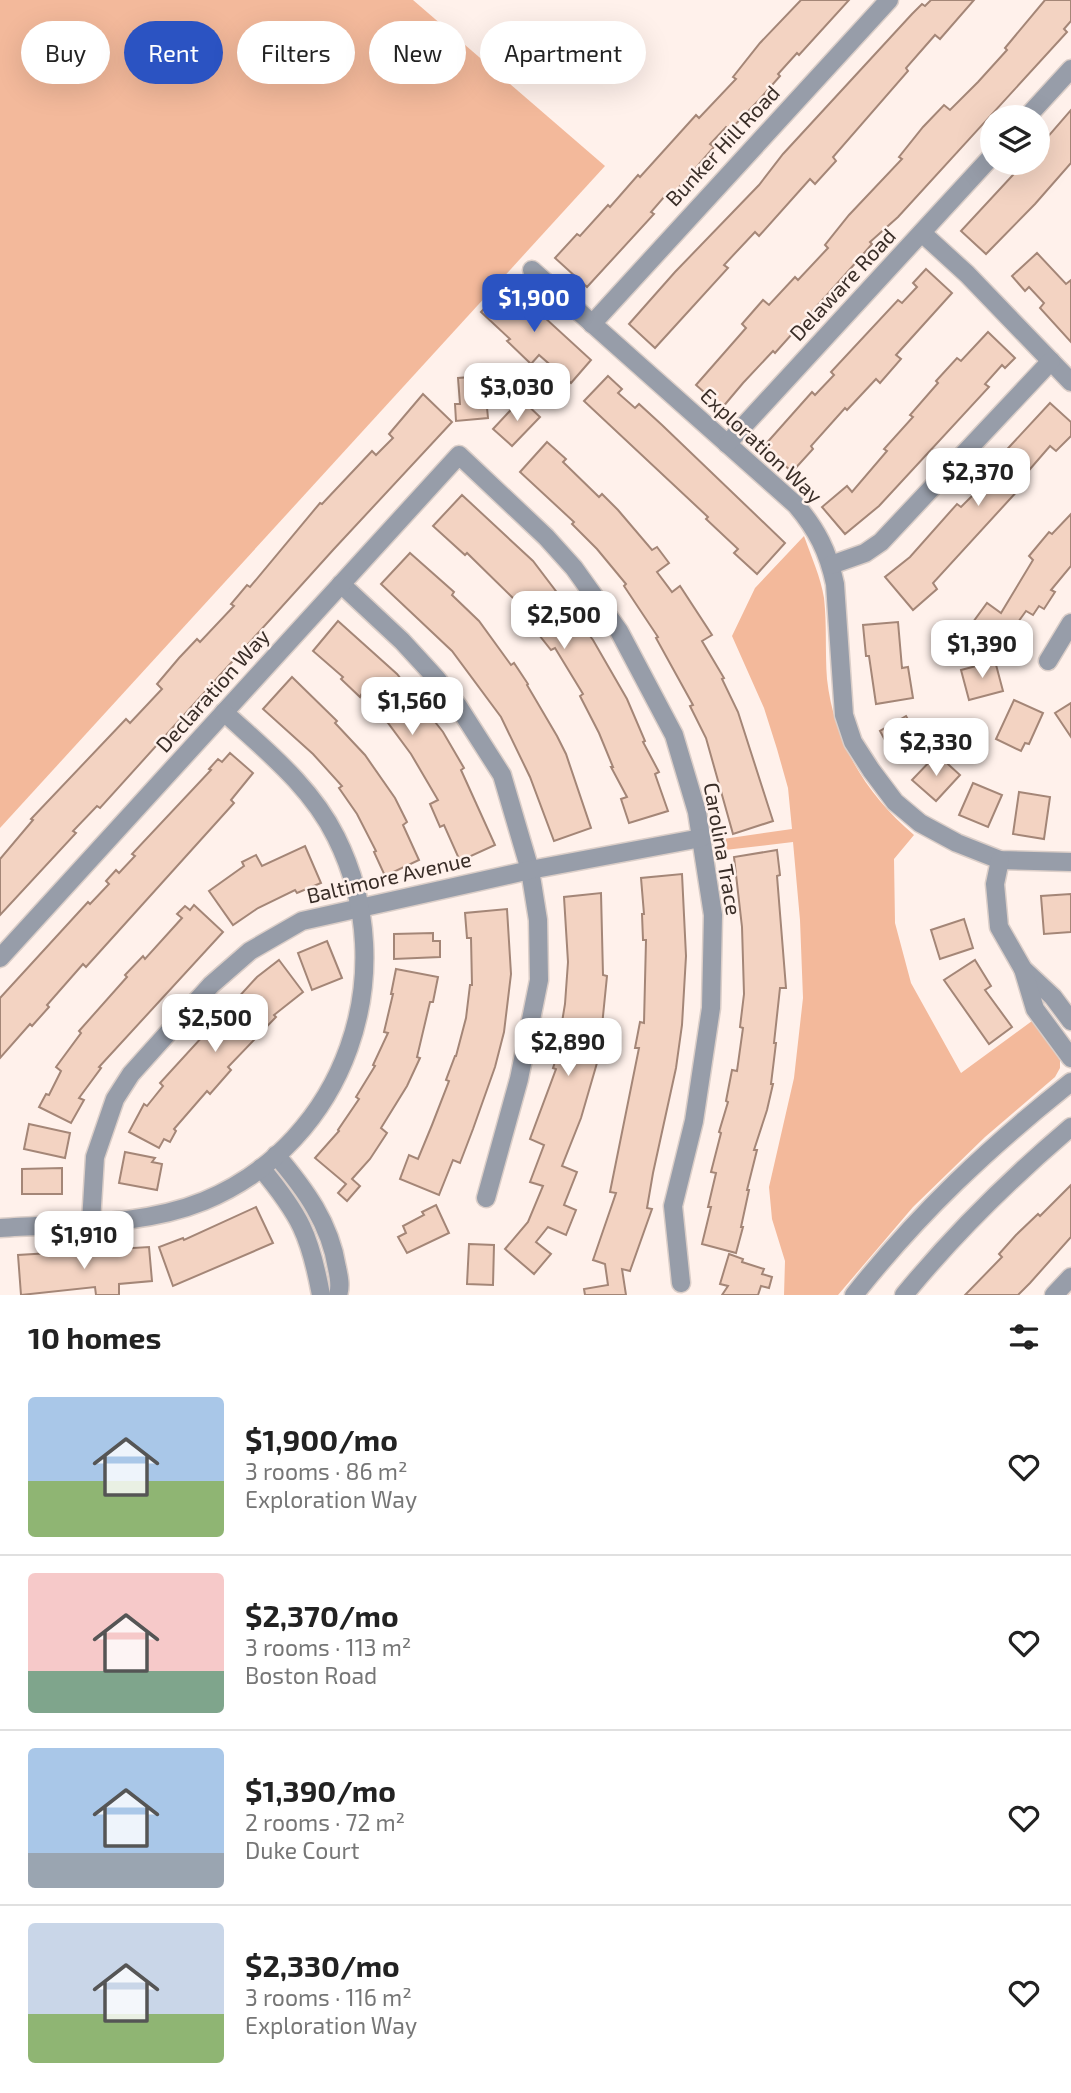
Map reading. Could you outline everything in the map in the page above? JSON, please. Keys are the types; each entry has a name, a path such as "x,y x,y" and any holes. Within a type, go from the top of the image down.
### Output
{"street":[{"name":"Bunker Hill Road","path":"592,324 889,0"},
{"path":"1038,105 1071,69"},
{"name":"Delaware Road","path":"727,444 980,169"},
{"path":"922,233 967,274 1071,382"},
{"name":"Exploration Way","path":"532,271 796,505 816,529 831,565 835,584 844,715 853,742 895,802 920,823 957,843 1000,860 1071,862"},
{"path":"831,565 865,553 881,542 1051,361"},
{"name":"Declaration Way","path":"0,958 459,455"},
{"name":"Carolina Trace","path":"459,455 574,568 619,631 674,735 697,812 713,915 711,1008 694,1121 673,1206 681,1283"},
{"path":"341,584 402,641 458,706 502,775 530,870 538,920 539,980 519,1079 486,1198"},
{"path":"1048,661 1071,623"},
{"path":"0,1228 138,1219 183,1209 226,1191 261,1168 303,1127 326,1095 344,1061 360,1012 365,975 359,908 346,860 336,836 317,806 292,775 224,712"},
{"name":"Baltimore Avenue","path":"91,1222 95,1157 115,1099 131,1074 211,985 250,951 302,921 530,870 701,838"},
{"path":"1000,860 995,884 999,927 1024,969 1053,997 1071,1021"},
{"path":"1024,969 1035,1009 1071,1058"},
{"path":"853,1295 953,1183 1011,1129 1071,1082"},
{"path":"904,1295 981,1210 1018,1173 1071,1127"},
{"path":"276,1155 307,1192 325,1227 337,1264 340,1290 338,1295"},
{"path":"261,1168 288,1200 304,1229 315,1260 321,1295"},
{"path":"1055,1295 1071,1277"}],"shaded area":[{"path":"0,0 413,0 437,21 369,21 369,84 466,84 466,46 480,58 480,84 510,84 605,166 0,828"},
{"path":"804,536 824,598 827,679 837,724 855,765 867,784 914,835 894,859 895,923 911,983 961,1073 1032,1021 1060,1060 1060,1068 1055,1077 985,1137 913,1207 838,1295 784,1295 785,1261 772,1219 769,1187 794,1078 803,998 793,842 725,850 723,839 792,829 788,788 777,749 764,708 732,636 755,588"}],"building":[{"path":"801,0 849,0 778,74 780,76 759,100 730,130 726,127 710,144 714,147 674,193 670,190 651,212 654,214 587,287 555,258 577,234 580,236 608,205 610,207 638,175 640,177 696,115 699,118 736,79 733,77 760,43"},
{"path":"931,0 974,0 940,39 935,35 906,68 908,71 833,157 836,161 815,184 810,179 759,236 755,232 724,265 728,268 655,348 629,324 759,185 783,154 912,14 922,4 925,6"},
{"path":"1045,0 1071,0 1071,21 1064,29 1067,32 1000,105 980,105 980,127 898,217 870,242 872,244 851,268 722,408 696,385 746,328 742,324 763,300 769,305 795,277 798,280 828,248 825,245 849,215 902,159 899,157 923,127 944,105 950,110 1007,50 1005,48"},
{"path":"1071,110 1071,163 986,254 961,231 1013,175 1050,175 1050,134"},
{"path":"1037,253 1066,284 1071,280 1071,342 1040,308 1044,303 1029,287 1025,291 1012,276"},
{"path":"926,269 952,293 896,355 901,359 880,383 876,379 847,410 845,408 792,472 764,446 812,392 815,395 834,375 831,372 898,300 902,303 917,287 913,283"},
{"path":"508,284 591,360 571,383 539,355 531,364 507,341 510,339 481,312"},
{"path":"988,332 1015,358 1005,368 1002,365 985,384 989,387 879,506 845,534 822,507 847,486 852,492 887,451 884,449 913,417 910,415 938,383 936,381 957,358 961,361"},
{"path":"484,376 488,418 456,421 455,404 460,404 458,378"},
{"path":"608,376 622,389 618,393 635,408 639,404 785,543 757,574 734,553 738,549 706,519 708,517 584,401"},
{"path":"423,394 452,422 100,808 97,806 73,831 76,833 0,915 0,859 33,820 31,819 126,719 130,723 162,689 157,684 179,658 197,639 200,642 234,606 231,604 247,585 250,587 320,503 322,504 372,451 376,455 393,438 389,434"},
{"path":"521,399 540,417 512,446 493,429"},
{"path":"1050,403 1071,422 1071,436 1056,451 1050,446 1017,484 1021,487 933,583 937,589 913,610 885,577 910,557 957,504 961,507 978,490 973,486"},
{"path":"547,442 566,459 563,462 599,497 602,494 618,510 652,550 657,547 669,563 657,572 672,592 680,586 712,635 702,641 724,678 722,679 738,712 773,821 733,834 706,738 690,706 693,705 656,638 658,637 624,586 626,584 597,549 572,524 574,522 520,472"},
{"path":"462,495 533,561 593,640 627,699 645,741 643,742 659,772 655,774 668,811 629,823 621,799 627,797 580,696 583,694 555,648 551,650 513,602 515,600 467,553 465,555 433,526"},
{"path":"1071,514 1071,566 1051,590 1055,592 1044,609 1039,606 1033,615 1026,611 996,648 968,629 987,603 1001,613 1033,560 1029,556 1049,532 1052,534"},
{"path":"410,553 454,592 452,595 479,621 528,684 566,754 591,828 554,841 530,777 501,717 452,651 381,584"},
{"path":"338,621 397,674 443,732 464,768 461,770 495,845 460,861 444,825 440,827 430,804 438,800 411,754 388,723 313,651"},
{"path":"898,622 902,668 908,667 913,698 876,704 863,625"},
{"path":"995,661 1003,691 969,700 961,670"},
{"path":"292,677 337,721 335,723 365,755 395,798 407,822 403,825 419,860 385,876 357,814 339,788 342,786 313,754 263,709"},
{"path":"1014,700 1043,713 1029,744 1025,743 1021,751 996,739"},
{"path":"1071,703 1071,737 1055,713"},
{"path":"906,716 922,744 895,759 880,731"},
{"path":"230,753 253,773 231,800 234,803 86,967 83,964 47,1005 49,1007 0,1058 0,998 88,902 90,904 109,884 106,881 116,870 119,873 135,856 132,854 211,770 209,769 218,759 222,762"},
{"path":"935,756 939,756 960,775 936,801 912,780"},
{"path":"973,783 1002,795 988,827 959,815"},
{"path":"1019,792 1050,797 1044,839 1013,834"},
{"path":"305,846 321,883 297,893 295,890 258,908 233,925 209,891 244,866 242,862 256,855 262,866"},
{"path":"777,850 786,988 780,988 773,1084 754,1150 757,1150 736,1253 702,1244 716,1173 711,1172 728,1102 726,1101 732,1070 737,1071 743,1028 740,1027 744,994 742,927 734,857"},
{"path":"682,874 686,956 682,1025 676,1068 647,1208 652,1209 630,1271 622,1269 626,1295 585,1295 584,1289 608,1285 605,1264 593,1260 616,1193 610,1192 639,1048 635,1048 640,1022 644,1023 646,940 643,940 641,878"},
{"path":"601,893 603,975 607,976 599,1056 581,1118 562,1166 577,1172 564,1205 576,1210 566,1235 548,1227 536,1242 551,1254 534,1274 505,1249 528,1222 543,1186 530,1182 544,1145 530,1139 556,1069 553,1068 564,1035 560,1034 568,962 564,897"},
{"path":"1071,894 1071,932 1044,934 1041,896"},
{"path":"194,905 223,932 99,1067 101,1068 79,1098 84,1100 71,1123 39,1107 46,1094 49,1095 61,1071 56,1067 81,1033 79,1031 127,977 125,975 143,956 145,959 182,918 177,914 185,906 190,910"},
{"path":"507,909 511,974 504,1032 495,1067 460,1163 453,1160 439,1195 400,1179 409,1155 418,1159 432,1125 449,1081 446,1080 456,1056 466,1018 472,985 471,938 467,938 465,913"},
{"path":"964,919 973,948 940,959 931,930"},
{"path":"433,933 433,941 440,941 440,957 394,959 394,934"},
{"path":"327,941 342,978 312,990 298,953"},
{"path":"279,960 303,992 274,1015 276,1017 228,1067 231,1070 210,1094 207,1091 174,1129 176,1131 170,1142 164,1139 159,1148 129,1132 144,1104 147,1106 163,1086 160,1083 257,977"},
{"path":"975,960 991,986 985,990 1012,1027 989,1044 944,980"},
{"path":"396,969 438,977 433,1002 430,1002 417,1057 420,1058 407,1086 381,1128 387,1133 370,1159 352,1179 360,1186 347,1201 338,1193 346,1184 315,1158 339,1131 375,1066 373,1065 388,1033 384,1032"},
{"path":"29,1124 70,1133 65,1158 24,1149"},
{"path":"125,1152 155,1158 152,1162 162,1164 157,1190 119,1183"},
{"path":"62,1168 62,1194 22,1194 22,1169"},
{"path":"1071,1185 1071,1237 1030,1283 1018,1295 965,1295 1002,1257 999,1254 1016,1235"},
{"path":"436,1205 449,1233 407,1253 398,1237 406,1233 403,1226"},
{"path":"256,1207 273,1243 173,1286 159,1247 183,1238 184,1240"},
{"path":"469,1244 494,1245 493,1285 467,1284"},
{"path":"149,1247 152,1281 119,1284 119,1295 96,1295 95,1287 21,1295 18,1255"},
{"path":"729,1254 743,1259 742,1262 764,1269 762,1274 772,1277 769,1288 761,1286 758,1295 722,1295 728,1286 720,1284"}]}
